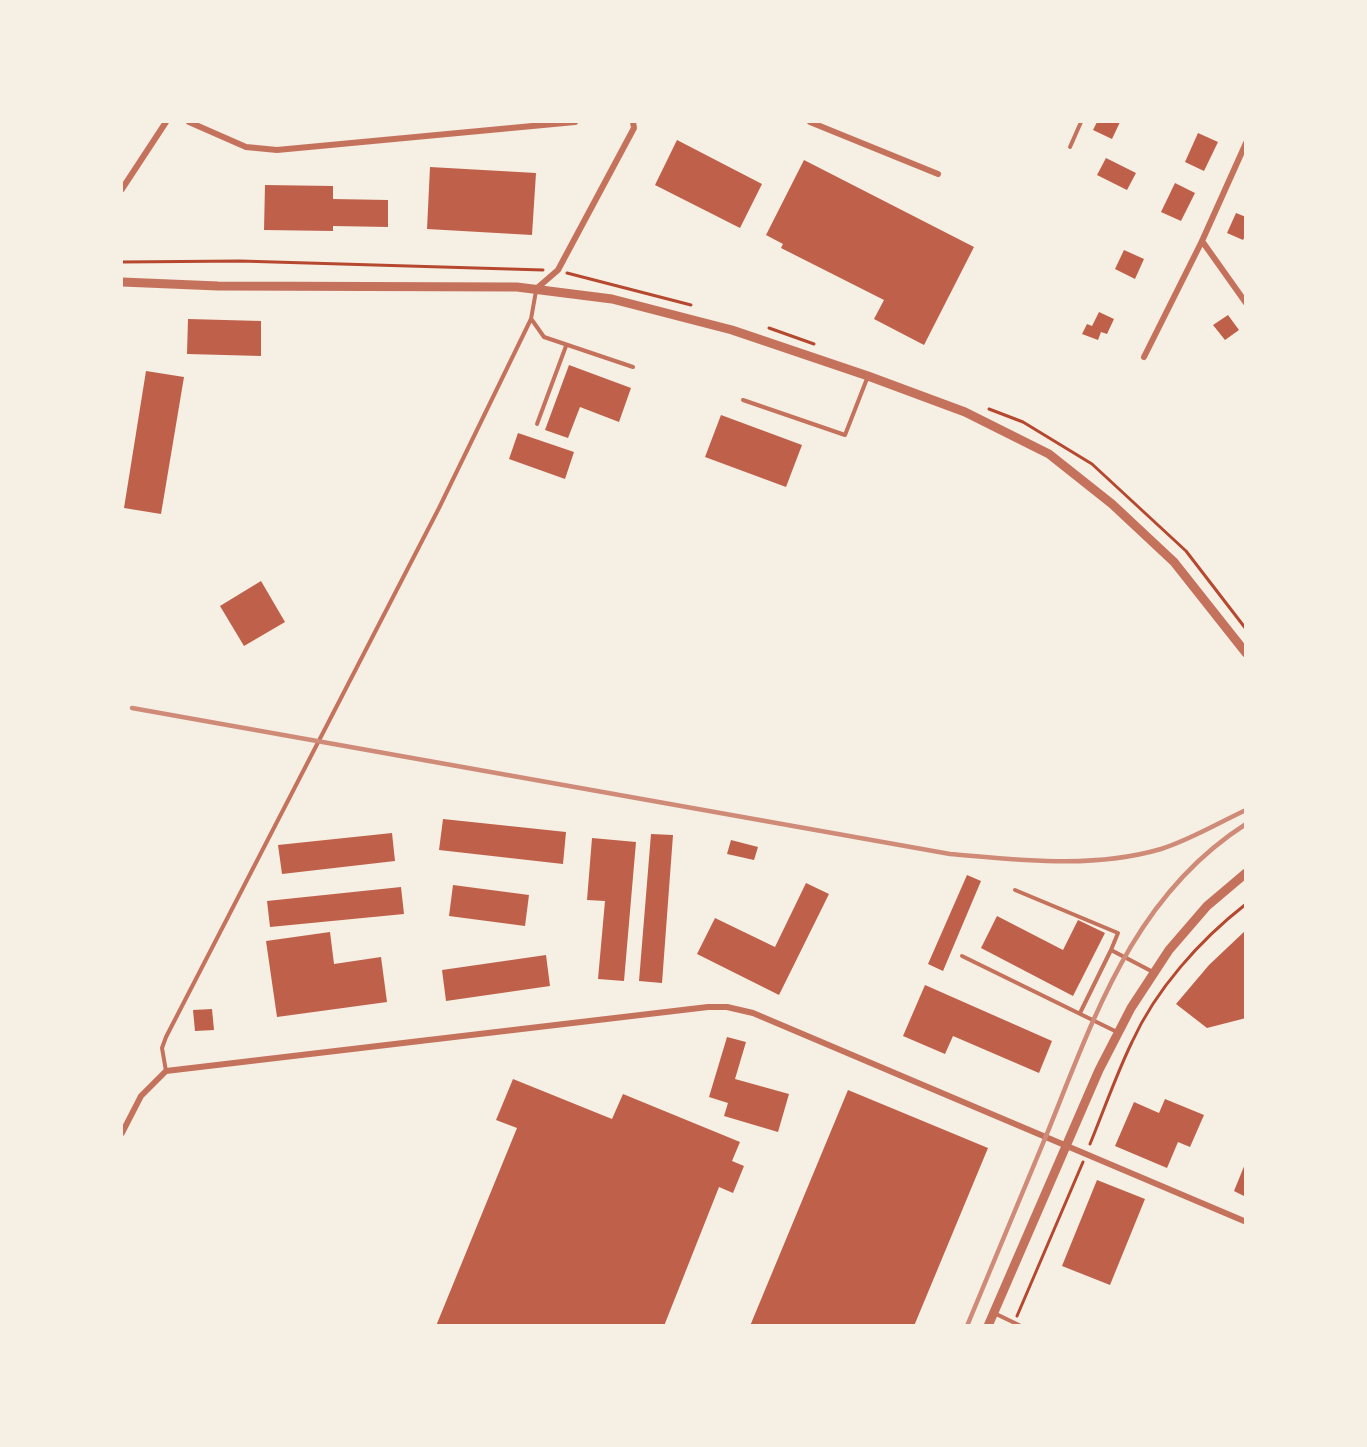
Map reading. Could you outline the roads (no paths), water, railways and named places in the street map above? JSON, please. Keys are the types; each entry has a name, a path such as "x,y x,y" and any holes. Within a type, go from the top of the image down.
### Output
{"street":[{"path":"122,189 166,122"},
{"path":"189,122 246,147 277,150 575,122"},
{"path":"536,290 558,270 634,128 633,122"},
{"path":"810,122 938,174"},
{"path":"1144,357 1202,241 1245,143"},
{"path":"1202,241 1245,303"},
{"path":"122,282 230,286 518,287 612,299 732,330 868,375 965,412 1049,454 1112,504 1174,562 1245,653"},
{"path":"988,1326 1117,1032 1153,972 1208,906 1245,873"},
{"path":"122,1132 141,1096 166,1071 453,1036 708,1007 728,1007 753,1013 1085,1156 1244,1221"}],"lane":[{"path":"1070,147 1082,122"},
{"path":"166,1071 162,1048 166,1037 396,593 531,319 536,290"},
{"path":"531,319 544,338 633,367"},
{"path":"537,424 566,346"},
{"path":"743,400 845,435 868,375"},
{"path":"1015,890 1118,933 1080,1013"},
{"path":"1111,950 1153,972"},
{"path":"962,956 1117,1032"},
{"path":"993,1312 1021,1326"}],"railway":[{"path":"132,708 950,854 1003,859 1083,861 1135,855 1183,841 1246,810"},
{"path":"967,1326 1082,1048 1122,963 1146,923 1174,887 1207,853 1246,824"}]}
